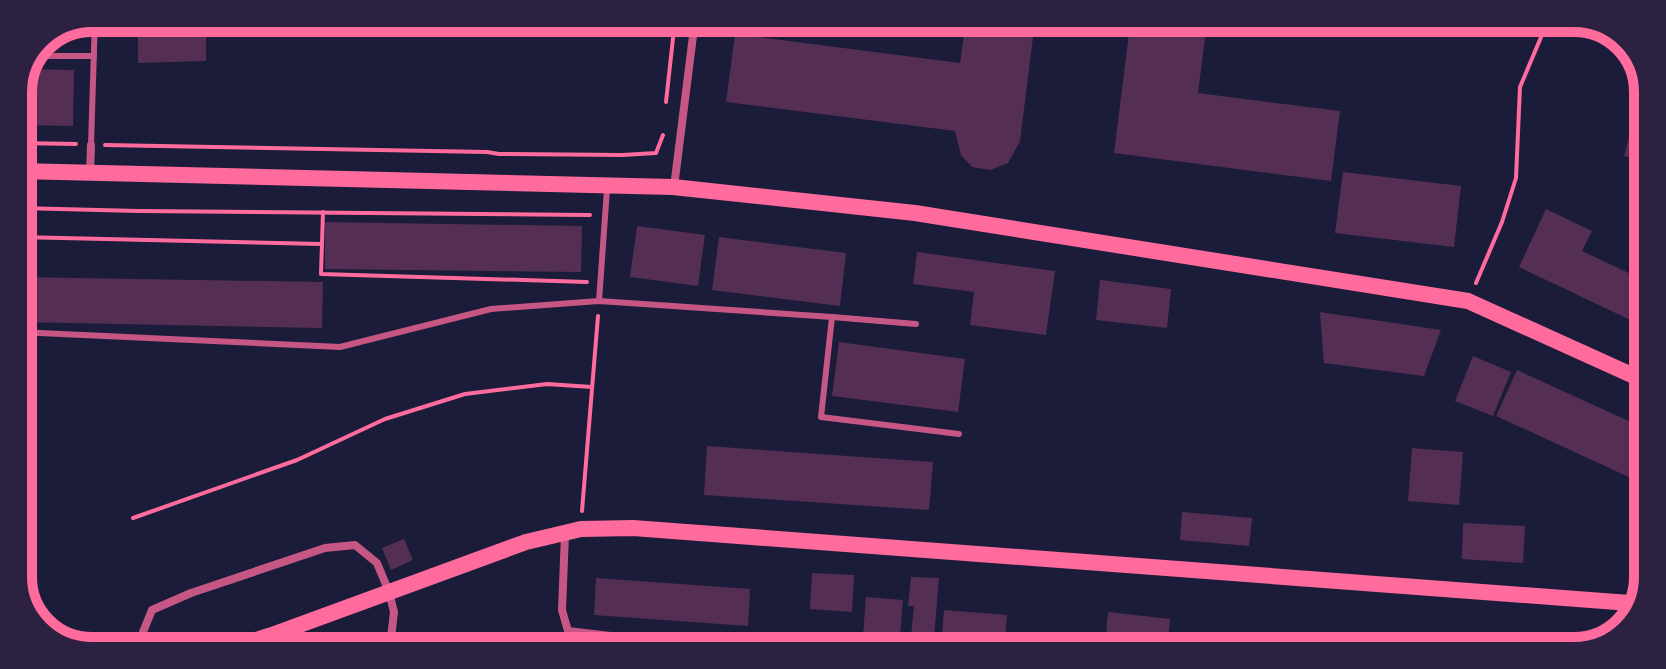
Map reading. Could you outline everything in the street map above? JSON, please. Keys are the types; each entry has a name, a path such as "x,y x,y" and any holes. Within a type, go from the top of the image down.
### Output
{"main road":[{"path":"32,171 673,187 915,213 1468,301 1634,376"},
{"path":"266,637 526,542 573,531 633,528 1628,603"}],"street":[{"path":"673,187 693,32"},
{"path":"90,173 91,145"},
{"path":"573,531 562,610 568,631 619,637"},
{"path":"144,637 143,632 152,610 191,593 325,548 355,545 377,563 389,592 394,612 391,637"}],"lane":[{"path":"91,145 95,32"},
{"path":"917,32 938,32"},
{"path":"45,56 94,56"},
{"path":"599,301 608,185"},
{"path":"32,333 340,347 491,309 599,301 916,324"},
{"path":"832,317 821,417 959,434"}],"path":[{"path":"666,105 674,32"},
{"path":"1476,283 1502,222 1516,178 1520,87 1543,32"},
{"path":"32,143 623,155 656,153 663,134"},
{"path":"32,208 604,216"},
{"path":"323,212 321,274 600,283"},
{"path":"32,237 322,244"},
{"path":"573,531 592,387 599,301"},
{"path":"133,518 297,460 385,419 465,394 547,384 592,387"}],"building":[{"path":"138,32 206,32 206,61 138,63"},
{"path":"964,32 1034,32 1020,141 1008,163 990,170 972,167 961,155 955,131 726,102 735,34 960,63"},
{"path":"1129,32 1206,32 1198,93 1340,111 1331,181 1114,153"},
{"path":"37,69 74,70 73,126 32,125 32,92"},
{"path":"1634,117 1634,159 1624,156"},
{"path":"1343,172 1461,186 1454,247 1335,233"},
{"path":"1546,209 1592,231 1582,251 1634,275 1634,322 1519,267"},
{"path":"325,222 582,226 581,272 325,269"},
{"path":"637,226 705,235 698,286 630,277"},
{"path":"719,237 846,253 840,306 712,290"},
{"path":"917,252 1055,271 1046,335 970,325 974,292 913,284"},
{"path":"32,277 323,282 322,328 32,322"},
{"path":"1100,280 1171,289 1167,328 1096,320"},
{"path":"1320,312 1441,330 1424,376 1324,363"},
{"path":"839,342 965,359 958,412 832,396"},
{"path":"1473,356 1511,372 1493,416 1455,401"},
{"path":"1517,370 1634,423 1634,479 1496,416"},
{"path":"707,446 933,462 929,510 704,495"},
{"path":"1412,448 1463,452 1459,505 1408,501"},
{"path":"1182,512 1252,518 1249,546 1180,540"},
{"path":"1463,523 1525,526 1523,563 1462,559"},
{"path":"404,539 413,560 391,570 382,548"},
{"path":"812,573 854,575 852,612 810,609"},
{"path":"911,577 939,578 934,637 911,637 914,606 908,606"},
{"path":"596,578 750,589 748,626 594,615"},
{"path":"866,597 903,600 900,636 911,637 863,637"},
{"path":"944,610 1007,615 1005,637 942,637"},
{"path":"1108,612 1170,619 1168,637 1106,637"}]}
